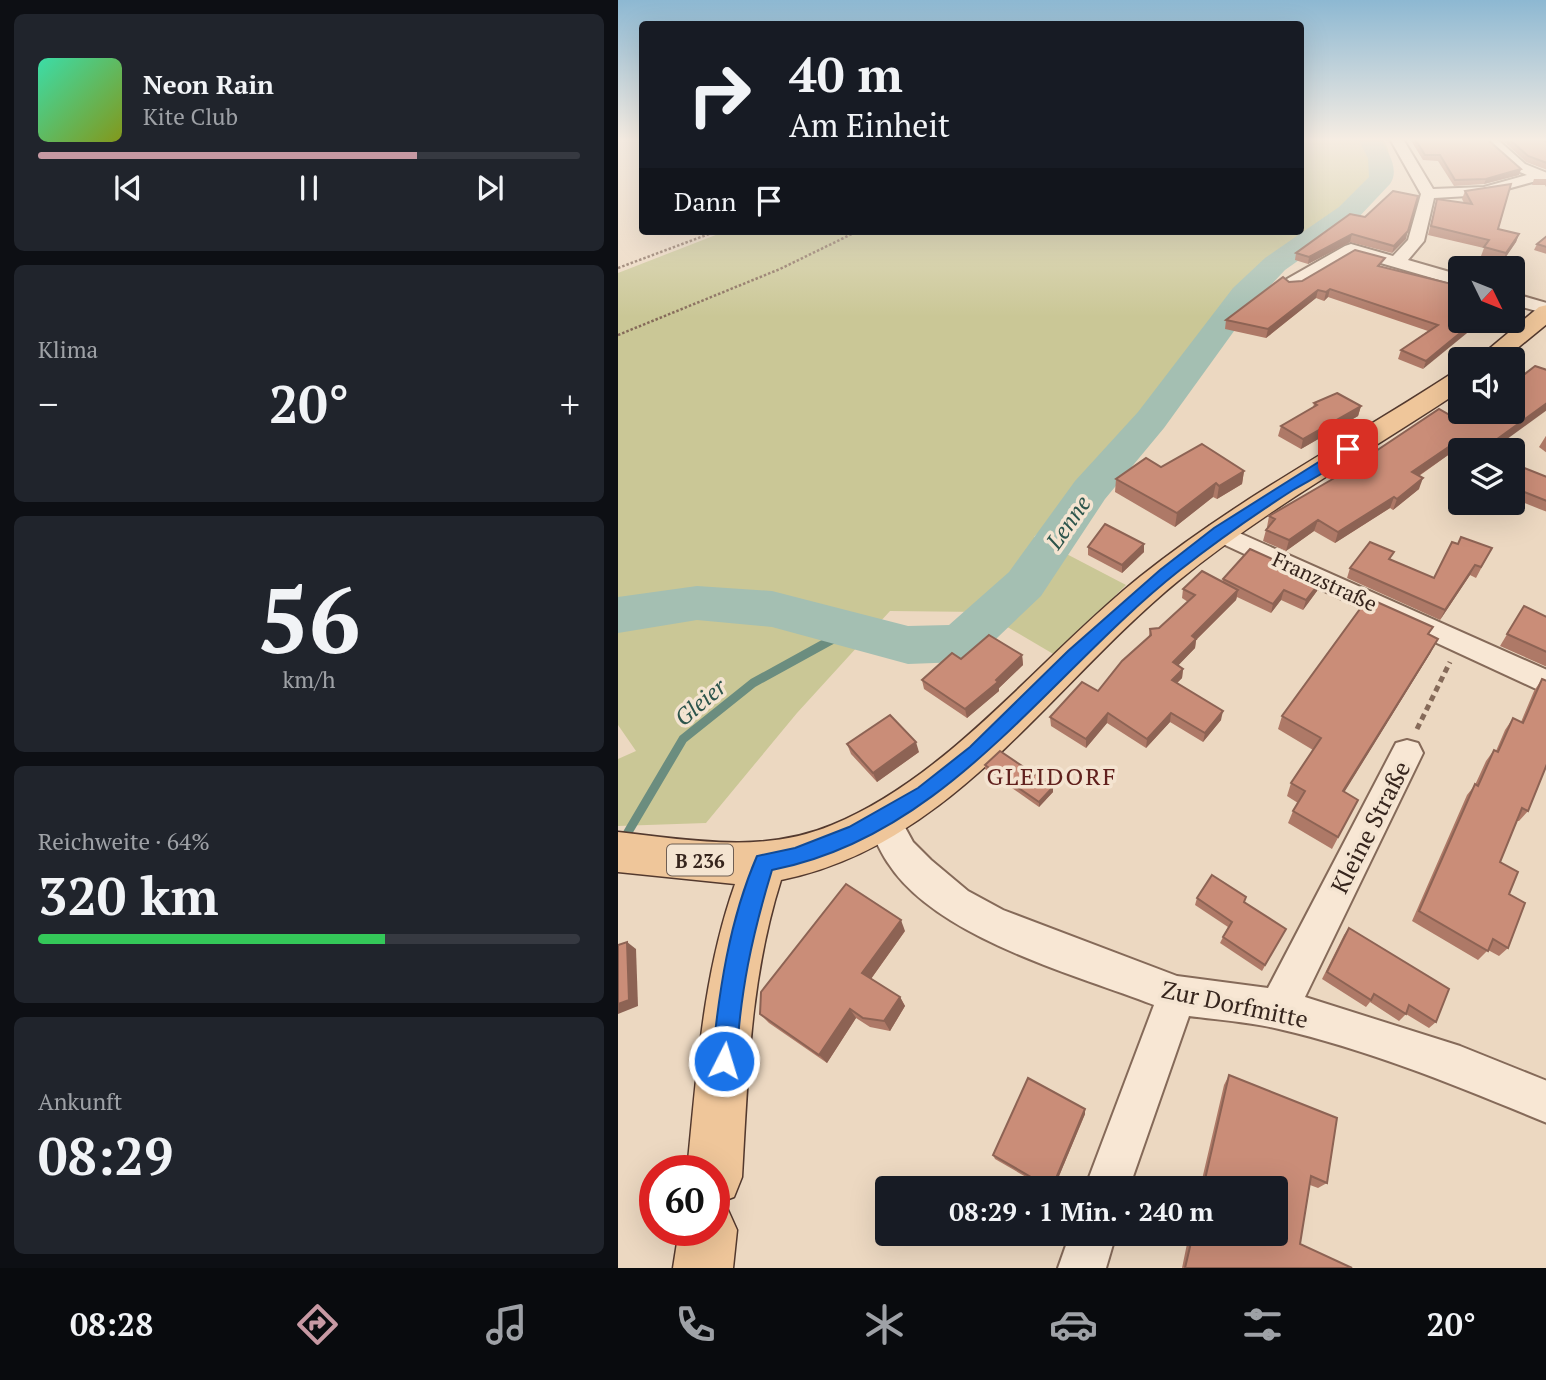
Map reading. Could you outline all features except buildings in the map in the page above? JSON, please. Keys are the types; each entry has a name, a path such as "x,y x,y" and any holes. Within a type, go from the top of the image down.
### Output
{"main road":[{"path":"1503,347 1546,311"},
{"name":"B 236","path":"627,853 764,863 795,857 832,844 883,820 955,770 1137,597 1219,532 1448,387"},
{"path":"716,1155 729,995 746,917 764,863"},
{"path":"703,1268 706,1246"}],"street":[{"path":"1397,261 1416,240 1427,198"},
{"path":"1293,283 1348,250 1361,250 1448,277"},
{"path":"1525,303 1546,311"},
{"name":"Franzstraße","path":"1219,532 1546,683"},
{"name":"Kleine Straße","path":"1278,1009 1407,753"},
{"name":"Zur Dorfmitte","path":"883,820 901,853 919,872 970,912 992,924 1177,995 1278,1009 1423,1054 1546,1102"},
{"path":"1111,1176 1177,995"},
{"path":"1082,1268 1089,1246"}],"path":[{"path":"618,268 706,235"},
{"path":"618,335 769,274 850,235"},
{"name":"Kleine Straße","path":"1407,753 1422,717 1460,643"}],"shaded area":[{"path":"1304,198 1369,198 1258,267 1195,342 1157,408 1034,537 1126,585 1055,655 982,612 890,611 797,713 706,823 618,826 618,759 636,751 618,725 618,273 716,235 1304,235"}],"waterway":[{"name":"Lenne","path":"618,615 697,603 772,609 908,645 961,643 1025,584 1090,490 1151,420 1244,295 1275,264 1348,213 1362,198"},
{"name":"Gleier","path":"831,641 849,628"},
{"name":"Gleier","path":"618,849 683,739 753,683 833,639"}],"district":[{"name":"GLEIDORF","path":"1052,776"}],"route":[{"path":"724,1061 729,995 740,938 764,863 795,857 856,834 925,793 976,752 1074,655 1165,574 1219,532 1348,449"}]}
